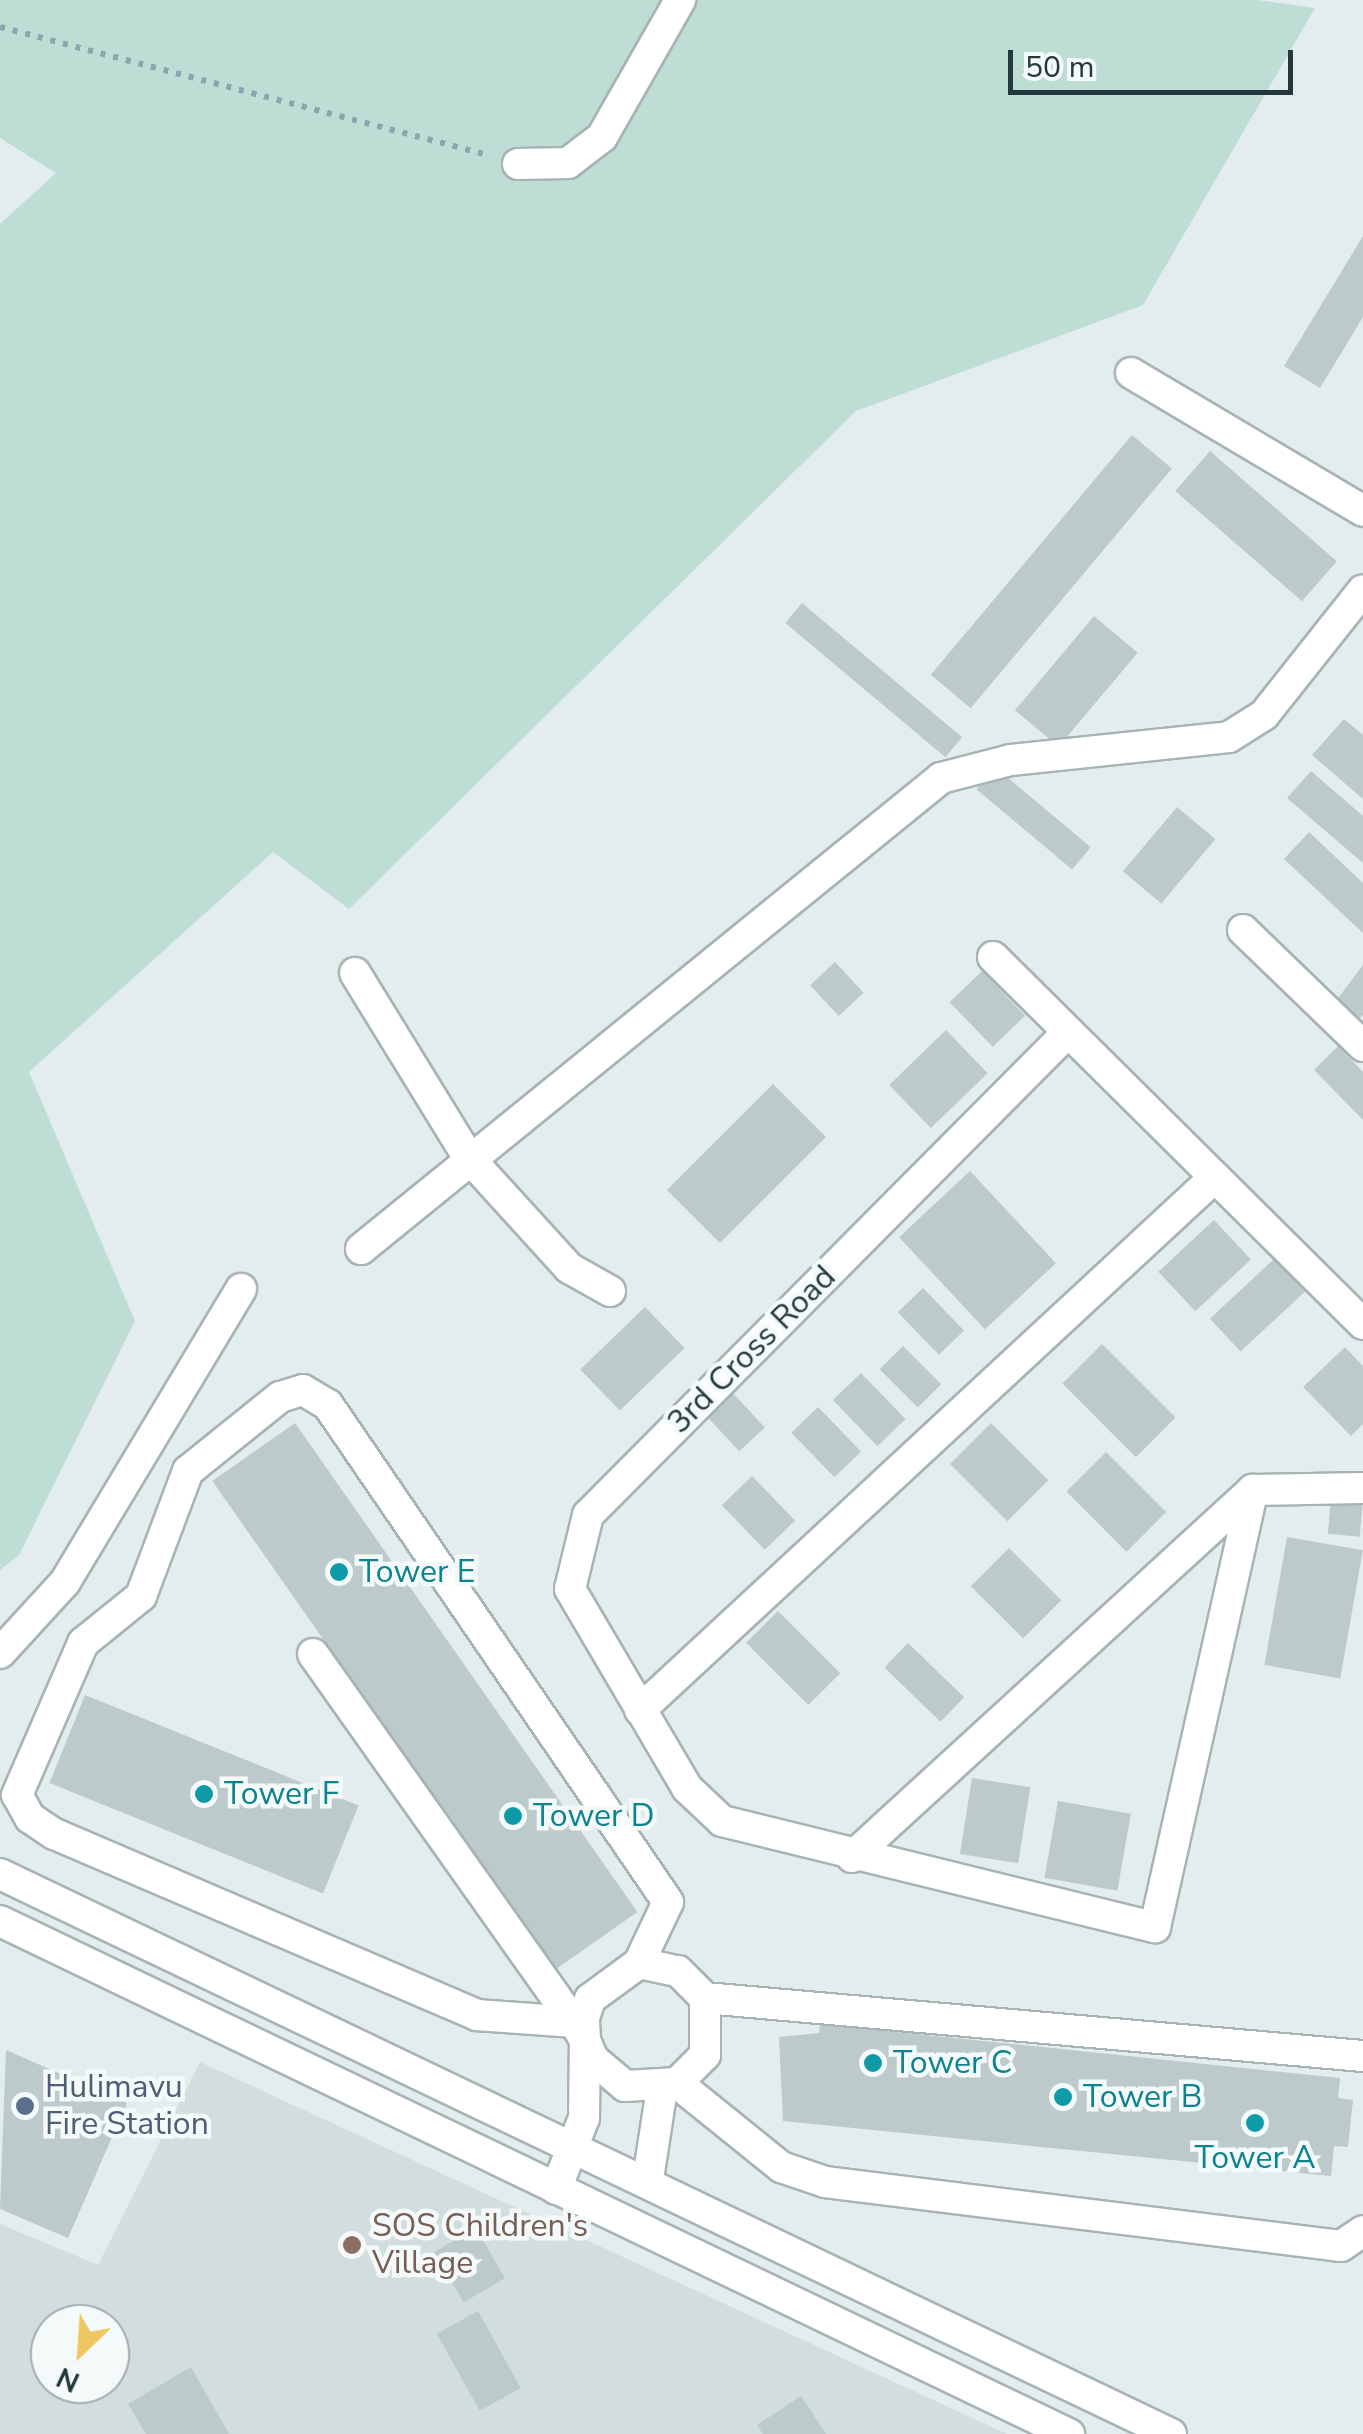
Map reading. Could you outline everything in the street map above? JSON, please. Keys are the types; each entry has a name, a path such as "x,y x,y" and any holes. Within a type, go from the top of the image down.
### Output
{"street":[{"path":"518,164 568,163 602,137 680,0"},
{"path":"1131,373 1363,511"},
{"path":"361,1248 941,778 1012,760 1229,737 1264,715 1363,590"},
{"path":"1244,930 1363,1046"},
{"path":"992,957 1363,1324"},
{"path":"355,973 468,1158 569,1268 610,1291"},
{"name":"3rd Cross Road","path":"1068,1032 588,1515 570,1589 686,1788 722,1821 852,1857 1155,1927 1253,1490"},
{"path":"640,1710 1214,1178"},
{"path":"0,1653 65,1582 241,1289"},
{"path":"556,2189 574,2142 580,2031 596,1990 639,1963 668,1902 328,1405 303,1390 280,1397 188,1471 141,1596 83,1643 17,1795 54,1834 476,2015 580,2031"},
{"path":"852,1857 1253,1490 1363,1488"},
{"path":"313,1654 580,2031 607,2075 670,2086 781,2166 825,2182 1341,2246 1363,2230"},
{"path":"0,1874 574,2142 1171,2434"},
{"path":"0,1921 1069,2434"},
{"path":"639,1963 678,1970 705,1998 1363,2056"},
{"path":"648,2179 670,2086 705,2055 705,1998"}],"path":[{"path":"0,28 518,164"}],"shaded area":[{"name":"SOS Children's Village","path":"200,2062 1007,2434 0,2434 0,2224 98,2265"}],"green space":[{"path":"0,0 1257,0 1315,8 1143,305 856,411 349,909 273,852 29,1072 135,1321 19,1555 0,1570 0,224 56,173 0,138"}],"building":[{"path":"1363,236 1363,317 1320,388 1284,366"},
{"path":"1132,435 1172,468 971,708 931,675"},
{"path":"1210,451 1337,561 1302,601 1175,491"},
{"path":"802,603 962,737 945,757 785,623"},
{"path":"1094,616 1138,653 1059,747 1015,710"},
{"path":"1344,719 1363,735 1363,799 1312,755"},
{"path":"995,767 1091,847 1072,870 976,789"},
{"path":"1311,771 1363,816 1363,863 1287,798"},
{"path":"1177,807 1215,839 1161,903 1123,871"},
{"path":"1309,832 1363,883 1363,933 1284,859"},
{"path":"835,962 864,993 839,1016 810,985"},
{"path":"1363,965 1363,1015 1359,1019 1336,1001"},
{"path":"982,971 1025,1016 993,1047 950,1002"},
{"path":"946,1030 988,1073 931,1128 889,1085"},
{"path":"1338,1046 1363,1072 1363,1120 1314,1070"},
{"path":"773,1084 826,1137 720,1243 667,1190"},
{"path":"970,1171 1056,1263 985,1329 899,1237"},
{"path":"1214,1220 1251,1259 1195,1311 1158,1272"},
{"path":"1275,1258 1306,1291 1241,1352 1210,1319"},
{"path":"923,1288 964,1330 939,1355 898,1312"},
{"path":"645,1307 685,1348 620,1411 580,1370"},
{"path":"1102,1344 1176,1418 1136,1457 1062,1384"},
{"path":"903,1346 941,1384 918,1408 880,1369"},
{"path":"1345,1347 1363,1366 1363,1424 1351,1436 1303,1387"},
{"path":"861,1373 905,1419 877,1446 833,1400"},
{"path":"728,1388 765,1427 739,1451 702,1412"},
{"path":"818,1407 861,1452 834,1477 791,1433"},
{"path":"295,1423 637,1912 555,1970 212,1481"},
{"path":"991,1423 1048,1480 1007,1521 950,1464"},
{"path":"1106,1452 1166,1512 1127,1552 1066,1492"},
{"path":"752,1476 795,1521 765,1550 722,1505"},
{"path":"1331,1498 1363,1501 1360,1537 1328,1534"},
{"path":"1287,1537 1363,1550 1340,1678 1264,1665"},
{"path":"1009,1548 1061,1600 1023,1639 971,1586"},
{"path":"778,1611 840,1673 808,1705 746,1643"},
{"path":"908,1643 964,1697 940,1722 884,1667"},
{"name":"Tower F","path":"85,1695 359,1806 323,1894 49,1783"},
{"path":"972,1778 1030,1787 1018,1863 960,1854"},
{"path":"1058,1801 1131,1814 1117,1891 1044,1878"},
{"path":"820,2024 1340,2078 1338,2098 1353,2100 1348,2147 1334,2146 1331,2176 783,2121 779,2037 819,2033"},
{"path":"6,2050 127,2103 68,2238 0,2209"},
{"path":"476,2228 505,2278 463,2302 434,2252"},
{"path":"478,2311 521,2388 480,2411 437,2334"},
{"path":"191,2367 229,2434 146,2434 130,2403"},
{"path":"801,2396 826,2434 763,2434 757,2425"}],"place":[{"name":"Tower E","path":"339,1572"},
{"name":"Tower F","path":"204,1794"},
{"name":"Tower D","path":"513,1816"},
{"name":"Tower C","path":"873,2063"},
{"name":"Tower B","path":"1063,2097"},
{"name":"Hulimavu Fire Station","path":"25,2106"},
{"name":"Tower A","path":"1255,2123"},
{"name":"SOS Children's Village","path":"352,2245"}]}
